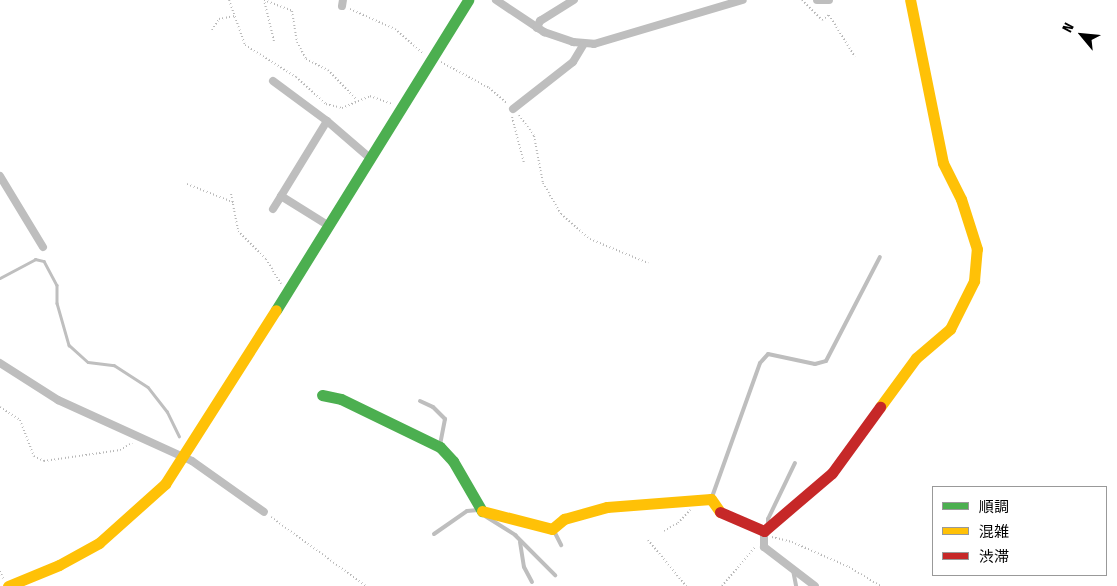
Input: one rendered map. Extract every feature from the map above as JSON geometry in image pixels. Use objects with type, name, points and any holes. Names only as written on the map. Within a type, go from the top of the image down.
[{"type":"street","points":[[8,586],[59,565],[107,538],[165,484],[286,295],[468,0]]},
{"type":"street","points":[[496,0],[537,28],[584,44],[594,44],[743,0]]},
{"type":"street","points":[[537,28],[540,21],[574,0]]},
{"type":"street","points":[[817,0],[829,0]]},
{"type":"street","points":[[814,586],[764,547],[766,530],[832,473],[916,358],[936,344],[950,329],[974,281],[976,248],[961,199],[943,163],[910,0]]},
{"type":"street","points":[[513,109],[573,62],[584,44]]},
{"type":"street","points":[[273,81],[327,121],[371,159]]},
{"type":"street","points":[[273,209],[327,121]]},
{"type":"street","points":[[0,176],[43,247]]},
{"type":"street","points":[[281,196],[329,226]]},
{"type":"street","points":[[0,363],[58,400],[183,457],[216,481],[251,500],[264,512]]},
{"type":"street","points":[[322,395],[341,399],[440,447],[453,461],[480,510],[552,529],[564,519],[607,507],[711,499],[720,512],[766,530]]},
{"type":"lane","points":[[711,499],[760,363],[768,354],[815,364],[826,361],[880,257]]},
{"type":"lane","points":[[420,400],[433,406],[445,419],[440,447]]},
{"type":"lane","points":[[766,530],[768,519],[795,463]]},
{"type":"lane","points":[[434,534],[467,511],[480,510],[520,542],[555,575]]},
{"type":"lane","points":[[552,529],[560,545]]},
{"type":"lane","points":[[520,542],[524,567],[532,582]]},
{"type":"lane","points":[[793,570],[796,586]]},
{"type":"path","points":[[229,0],[245,45],[296,77],[326,104],[342,108],[370,96],[402,107]]},
{"type":"path","points":[[274,41],[264,0],[292,11],[297,42],[306,59],[328,70],[357,100]]},
{"type":"path","points":[[802,0],[822,20],[829,15],[855,57]]},
{"type":"path","points":[[342,3],[395,29],[403,39],[431,58],[489,88],[513,109],[534,136],[543,184],[561,214],[590,239],[648,263]]},
{"type":"path","points":[[212,30],[219,19],[235,16]]},
{"type":"path","points":[[513,109],[524,163]]},
{"type":"path","points":[[187,184],[235,203]]},
{"type":"path","points":[[231,194],[235,203],[238,231],[266,259],[286,295]]},
{"type":"path","points":[[0,406],[20,420],[34,456],[44,462],[120,450],[139,436]]},
{"type":"path","points":[[664,531],[671,529],[685,517],[696,499]]},
{"type":"path","points":[[264,512],[366,586]]},
{"type":"path","points":[[722,586],[758,544],[766,530],[853,570],[881,586]]},
{"type":"path","points":[[648,540],[686,586]]},
{"type":"waterway","points":[[0,278],[35,259],[44,261],[57,285],[57,303],[69,345],[88,362],[114,365],[148,387],[167,411],[179,436]]},
{"type":"traffic: fast","points":[[276,310],[468,0]]},
{"type":"traffic: fast","points":[[322,395],[341,399],[440,447],[453,461],[482,511]]},
{"type":"traffic: slow","points":[[880,407],[916,358],[950,329],[974,281],[977,249],[961,199],[943,163],[910,0]]},
{"type":"traffic: slow","points":[[8,586],[59,565],[99,543],[165,484],[276,310]]},
{"type":"traffic: slow","points":[[482,511],[552,529],[564,519],[607,507],[711,499],[720,512]]},
{"type":"traffic: jam","points":[[720,512],[764,531],[832,473],[880,407]]}]
